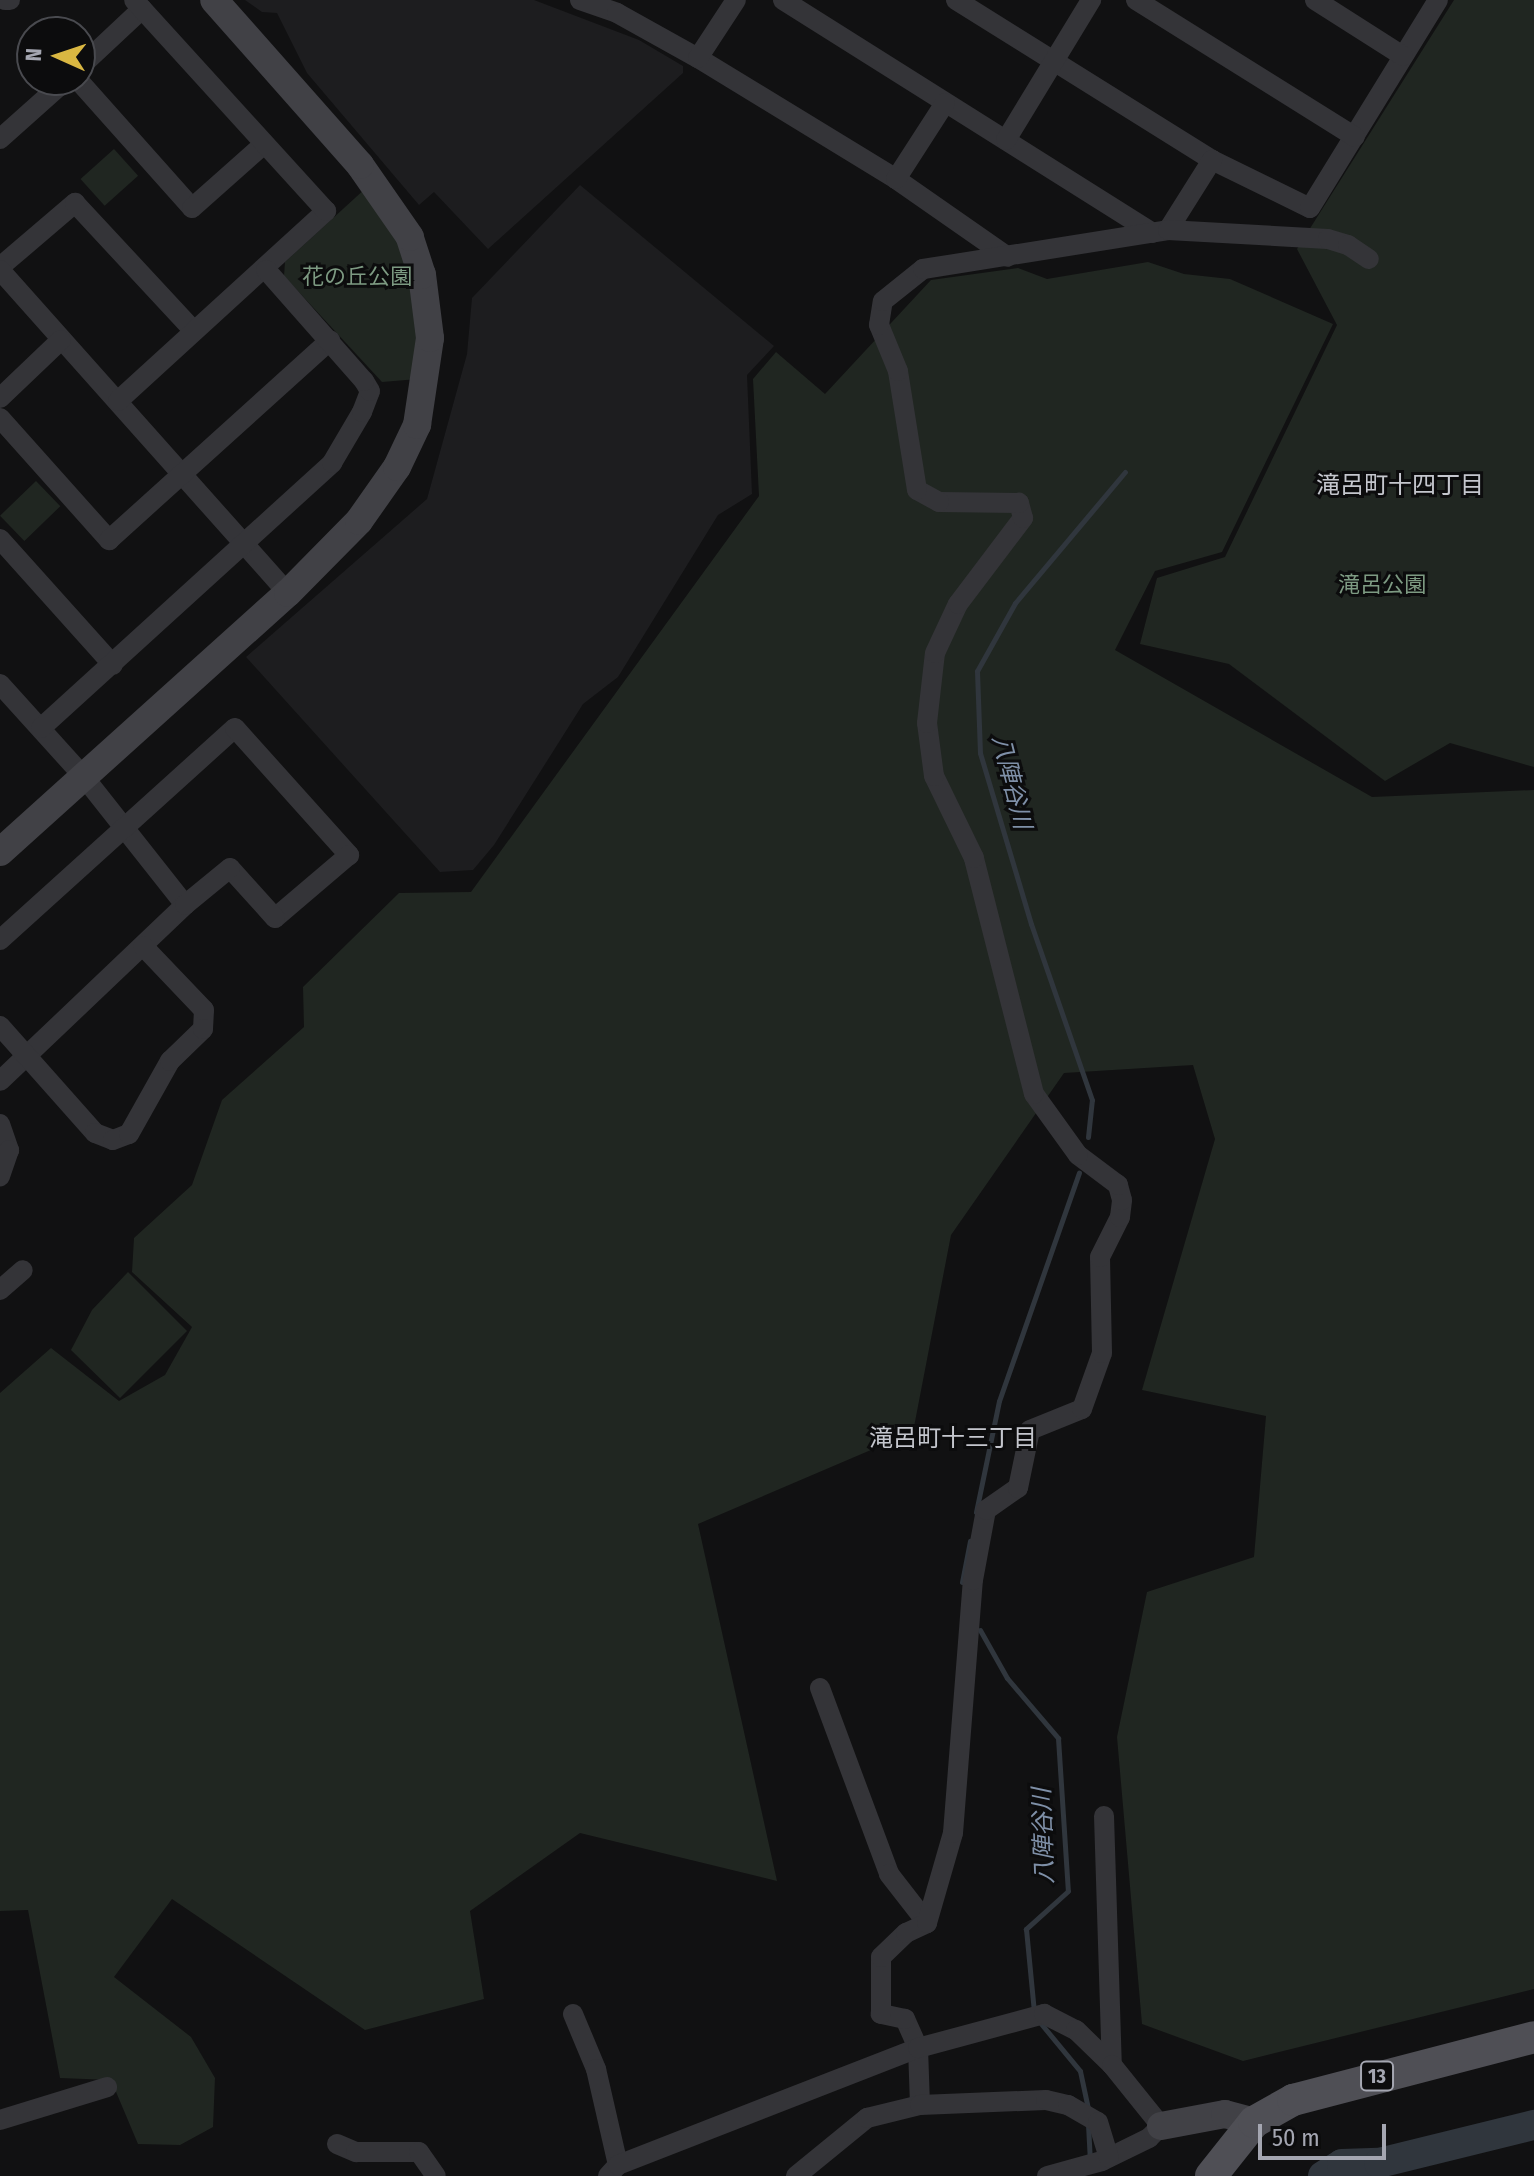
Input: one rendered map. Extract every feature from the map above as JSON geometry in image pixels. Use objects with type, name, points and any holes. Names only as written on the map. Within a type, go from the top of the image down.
[{"type":"main road","name":"13","points":[[1211,2176],[1246,2134],[1293,2100],[1534,2037]]},
{"type":"street","points":[[0,852],[288,593],[359,521],[397,467],[417,425],[427,374],[425,301],[410,237],[388,201],[214,0]]},
{"type":"street","points":[[580,0],[621,7],[698,58],[896,179],[1008,257]]},
{"type":"street","points":[[698,58],[736,0]]},
{"type":"street","points":[[783,0],[945,103],[1161,231]]},
{"type":"street","points":[[956,0],[1212,160],[1310,208],[1438,0]]},
{"type":"street","points":[[1006,140],[1091,0]]},
{"type":"street","points":[[1136,0],[1355,137]]},
{"type":"street","points":[[1315,0],[1403,56]]},
{"type":"street","points":[[96,50],[138,4],[326,211],[266,270],[118,401]]},
{"type":"street","points":[[3,130],[46,96]]},
{"type":"street","points":[[92,96],[192,208],[264,144]]},
{"type":"street","points":[[896,179],[945,103]]},
{"type":"street","points":[[1161,231],[1212,160]]},
{"type":"street","points":[[194,331],[75,203],[0,269],[288,593]]},
{"type":"street","points":[[920,2105],[918,2048],[905,2019],[881,2014],[881,1957],[906,1933],[927,1923],[953,1833],[973,1580],[986,1510],[1018,1488],[1030,1430],[1082,1409],[1102,1353],[1100,1257],[1120,1217],[1122,1200],[1118,1185],[1078,1155],[1034,1094],[974,858],[934,776],[927,723],[935,653],[958,604],[1023,518],[1019,503],[939,502],[917,490],[898,371],[879,325],[883,301],[923,269],[1161,231],[1328,239],[1369,259]]},
{"type":"street","points":[[41,728],[332,463],[362,412],[370,391],[330,340],[266,270]]},
{"type":"street","points":[[0,398],[61,340]]},
{"type":"street","points":[[0,418],[109,540],[330,340]]},
{"type":"street","points":[[0,539],[113,665]]},
{"type":"street","points":[[0,684],[84,777],[121,830],[185,905]]},
{"type":"street","points":[[0,940],[235,728],[349,855],[275,918],[230,868],[185,905],[0,1081]]},
{"type":"street","points":[[0,1026],[95,1133],[113,1140],[129,1134],[142,1103],[170,1061],[203,1029],[204,1010],[143,946]]},
{"type":"street","points":[[0,1124],[9,1150],[0,1176]]},
{"type":"street","points":[[0,1290],[23,1270]]},
{"type":"street","points":[[820,1688],[889,1874],[927,1923]]},
{"type":"street","points":[[1104,1816],[1112,2065]]},
{"type":"street","points":[[573,2014],[596,2069],[613,2170],[918,2048],[1044,2014],[1076,2030],[1112,2065],[1161,2126]]},
{"type":"street","points":[[0,2120],[107,2087]]},
{"type":"street","points":[[796,2176],[867,2118],[920,2105],[1046,2100],[1098,2122],[1098,2161]]},
{"type":"street","points":[[1047,2176],[1098,2161],[1149,2138],[1161,2126],[1225,2114],[1246,2134]]},
{"type":"street","points":[[337,2144],[356,2152],[419,2152],[436,2176]]},
{"type":"shaded area","points":[[245,0],[534,0],[639,40],[683,66],[683,73],[488,249],[434,192],[419,205],[307,73],[277,13],[262,12]]},
{"type":"shaded area","points":[[580,185],[774,346],[747,375],[752,494],[718,515],[618,677],[583,704],[494,845],[473,870],[440,872],[246,657],[427,499],[467,354],[472,298]]},
{"type":"green space","name":"滝呂公園","points":[[1454,0],[1534,0],[1534,767],[1450,743],[1385,781],[1229,664],[1140,644],[1157,578],[1225,557],[1337,325],[1297,249]]},
{"type":"green space","points":[[114,149],[138,176],[105,206],[81,179]]},
{"type":"green space","name":"花の丘公園","points":[[367,187],[388,215],[417,300],[418,379],[382,382],[284,276],[285,262]]},
{"type":"green space","points":[[1148,262],[1184,274],[1230,279],[1333,324],[1222,552],[1155,571],[1115,650],[1372,797],[1534,790],[1534,1989],[1243,2061],[1142,2024],[1117,1737],[1147,1592],[1254,1557],[1266,1416],[1142,1390],[1215,1139],[1193,1065],[1064,1073],[951,1235],[913,1432],[698,1524],[777,1881],[580,1833],[470,1911],[484,1999],[365,2030],[172,1899],[114,1977],[191,2037],[215,2078],[213,2127],[180,2145],[138,2144],[111,2080],[60,2078],[28,1910],[0,1911],[0,1393],[51,1348],[119,1401],[165,1375],[192,1327],[132,1272],[134,1238],[192,1185],[222,1100],[304,1027],[303,987],[399,893],[471,892],[759,496],[753,379],[776,352],[825,394],[931,280],[1018,268],[1047,279]]},
{"type":"green space","points":[[36,481],[60,506],[24,541],[0,516]]},
{"type":"green space","points":[[128,1272],[187,1331],[120,1398],[71,1350],[92,1310]]},
{"type":"waterway","name":"八陣谷川","points":[[1088,1137],[1092,1100],[1031,924],[980,753],[977,671],[1015,603],[1125,472]]},
{"type":"waterway","name":"八陣谷川","points":[[976,1512],[999,1401],[1079,1173]]},
{"type":"waterway","name":"八陣谷川","points":[[962,1582],[970,1541]]},
{"type":"waterway","name":"八陣谷川","points":[[980,1630],[1007,1678],[1058,1738],[1068,1891],[1026,1929],[1034,2012]]},
{"type":"waterway","name":"八陣谷川","points":[[1038,2020],[1080,2071],[1088,2110]]},
{"type":"waterway","name":"八陣谷川","points":[[1088,2124],[1090,2158]]},
{"type":"waterway","points":[[1323,2176],[1342,2164],[1379,2163],[1534,2125]]},
{"type":"district","name":"滝呂町十四丁目","points":[[1400,486]]},
{"type":"district","name":"滝呂町十三丁目","points":[[953,1439]]}]
